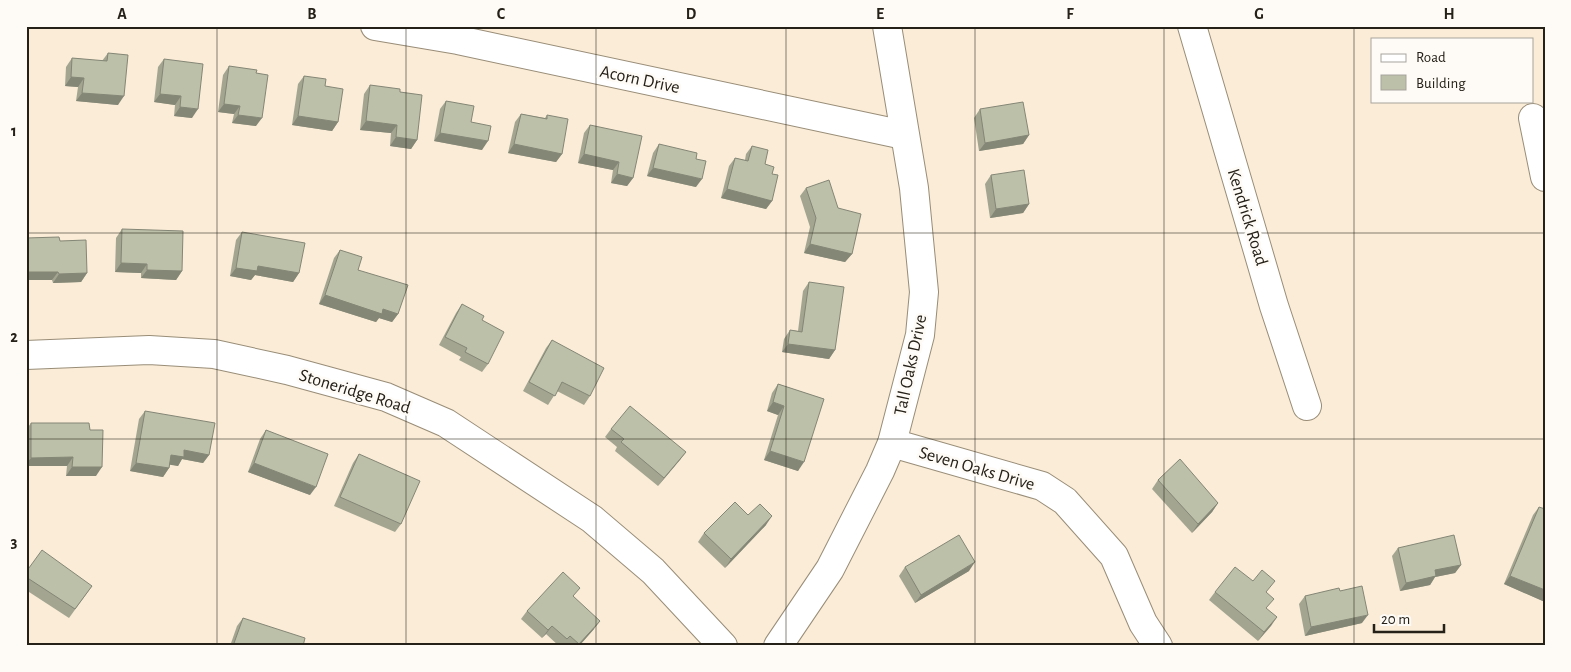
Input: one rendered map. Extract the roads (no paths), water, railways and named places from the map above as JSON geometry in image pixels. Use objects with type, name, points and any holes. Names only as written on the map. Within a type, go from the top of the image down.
[{"type":"street","name":"Acorn Drive","points":[[375,26],[460,33],[904,135]]},
{"type":"street","name":"Tall Oaks Drive","points":[[778,646],[830,568],[892,443],[920,335],[924,292],[914,188],[888,26]]},
{"type":"street","name":"Kendrick Road","points":[[1192,26],[1274,306],[1307,406]]},
{"type":"street","points":[[1533,118],[1545,177]]},
{"type":"street","name":"Stoneridge Road","points":[[26,355],[149,350],[214,354],[286,370],[386,397],[446,423],[592,519],[653,571],[723,646]]},
{"type":"street","name":"Seven Oaks Drive","points":[[892,443],[1042,486],[1065,501],[1114,556],[1143,623],[1158,646]]}]
